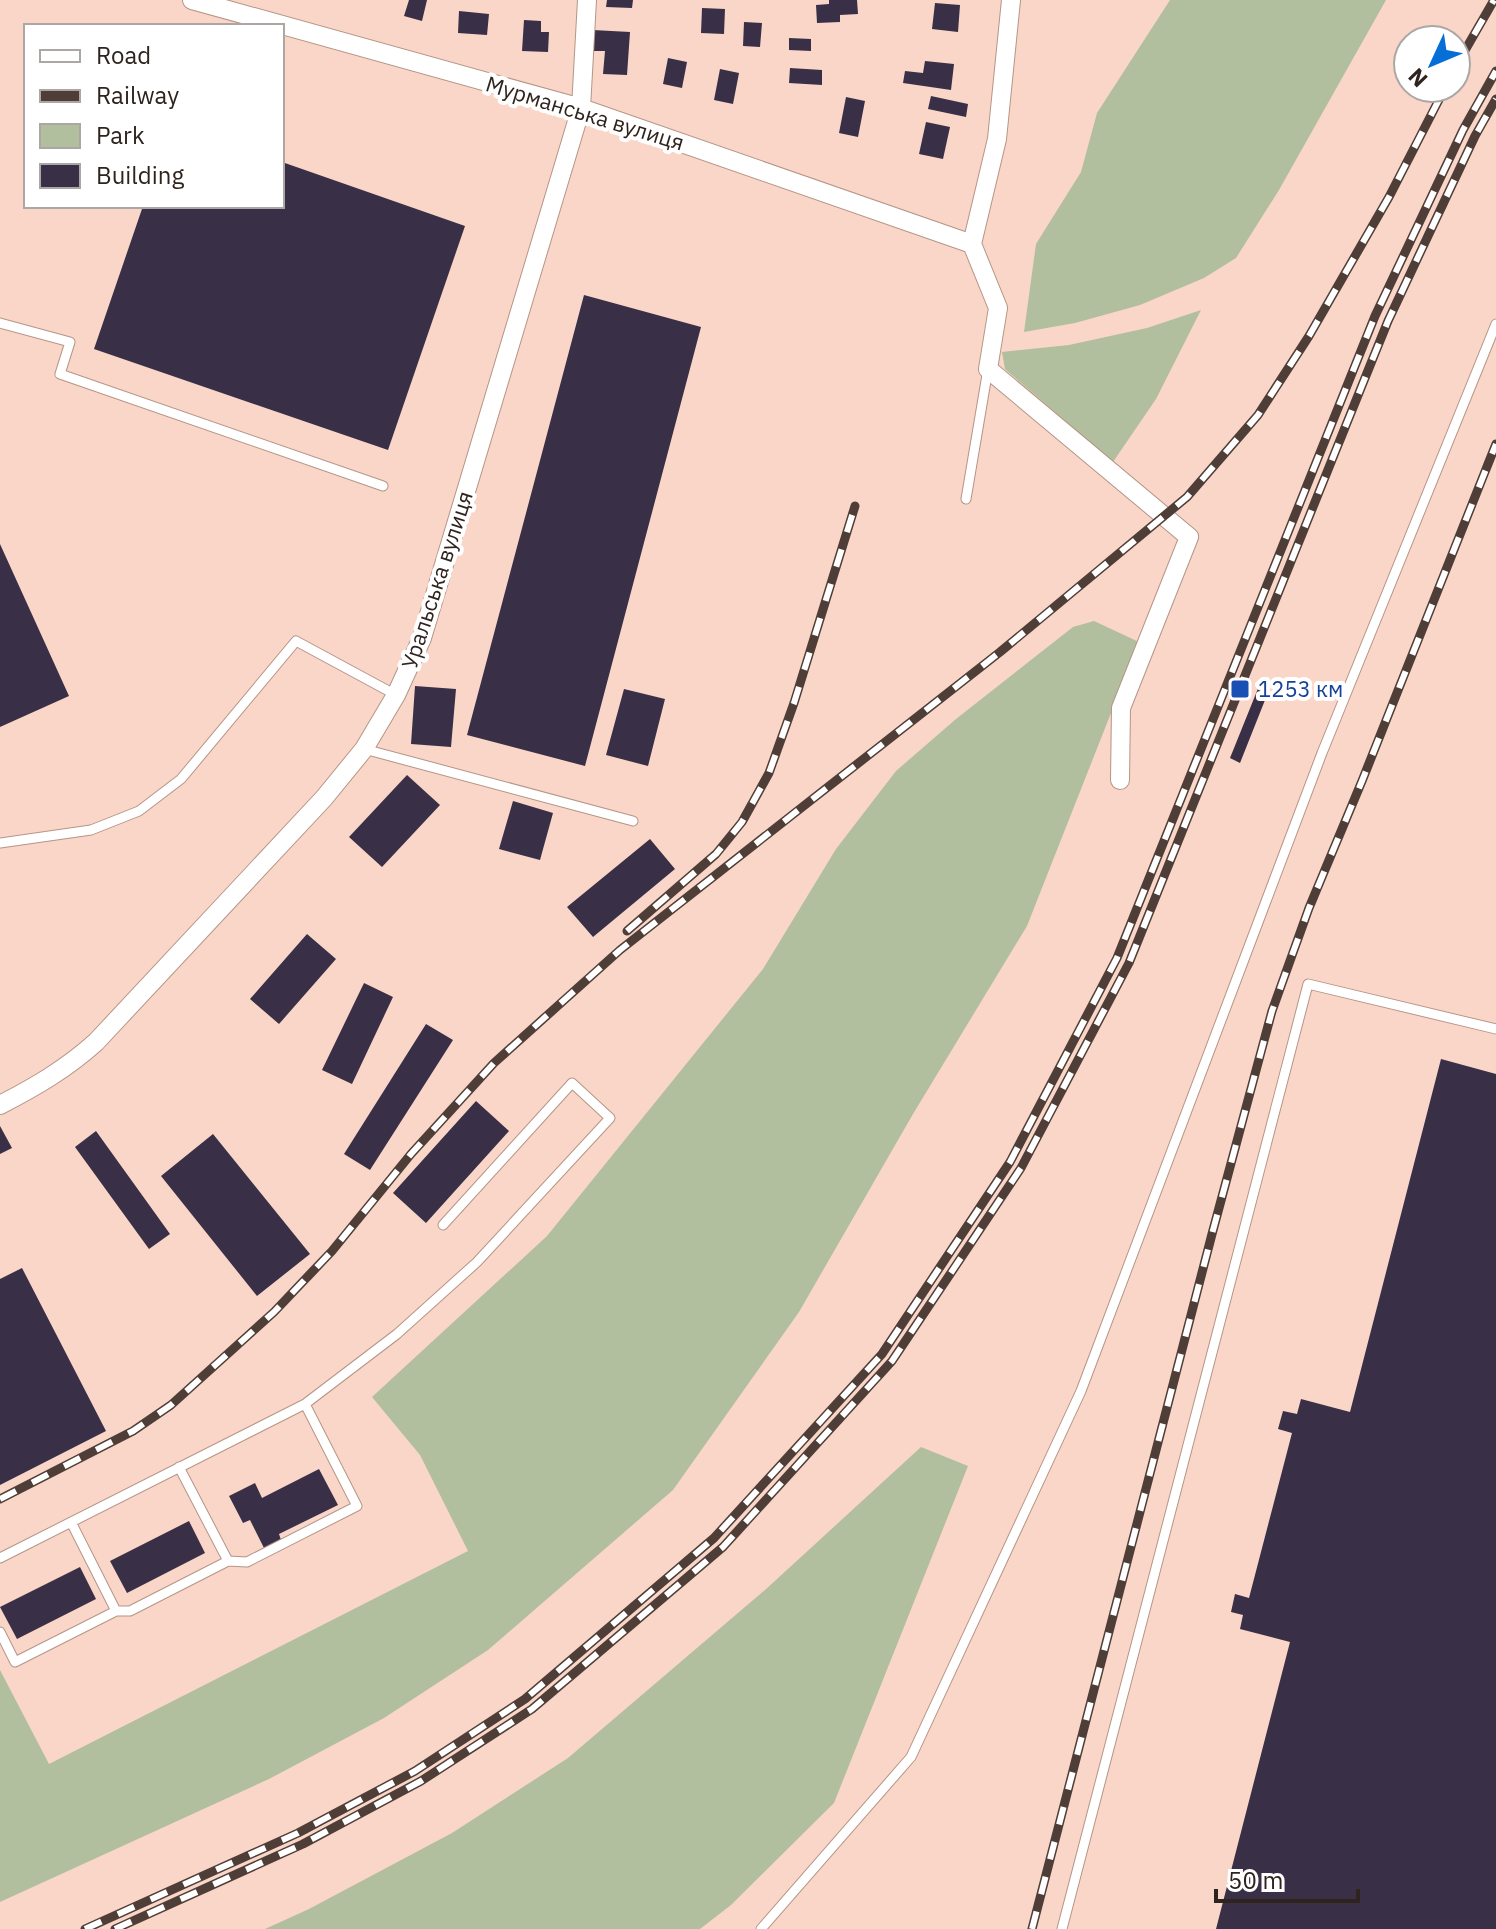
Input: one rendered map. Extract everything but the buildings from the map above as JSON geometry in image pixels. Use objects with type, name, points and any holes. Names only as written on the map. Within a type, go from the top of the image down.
[{"type":"street","name":"Мурманська вулиця","points":[[192,0],[278,24]]},
{"type":"street","name":"Уральська вулиця","points":[[0,1105],[43,1083],[96,1042],[324,798],[364,749],[396,695],[422,638],[581,108],[587,0]]},
{"type":"street","points":[[1011,0],[997,139],[972,244],[998,308],[988,369],[1189,537],[1121,708],[1120,780]]},
{"type":"street","name":"Мурманська вулиця","points":[[284,26],[581,108],[972,244]]},
{"type":"lane","points":[[0,323],[70,342],[60,374],[383,486]]},
{"type":"lane","points":[[761,1929],[911,1757],[1081,1391],[1322,753],[1496,324]]},
{"type":"lane","points":[[966,499],[988,369]]},
{"type":"lane","points":[[0,843],[91,830],[139,811],[181,779],[296,641],[396,695]]},
{"type":"lane","points":[[364,749],[633,821]]},
{"type":"lane","points":[[1062,1929],[1308,984],[1496,1029]]},
{"type":"lane","points":[[0,1558],[305,1404],[397,1334],[477,1262],[610,1118],[572,1083],[443,1225]]},
{"type":"lane","points":[[0,1632],[15,1662],[116,1611],[130,1611],[228,1561],[247,1562],[357,1506],[305,1404]]},
{"type":"lane","points":[[179,1467],[228,1561]]},
{"type":"lane","points":[[71,1522],[116,1611]]},
{"type":"green space","points":[[1170,0],[1386,0],[1279,190],[1236,258],[1204,278],[1140,305],[1075,323],[1024,332],[1036,244],[1081,172],[1097,113]]},
{"type":"green space","points":[[1201,310],[1156,399],[1113,462],[1005,369],[1002,352],[1069,345],[1147,328]]},
{"type":"green space","points":[[1094,621],[1139,642],[1027,926],[913,1114],[799,1312],[673,1490],[488,1650],[384,1718],[269,1779],[0,1902],[0,1670],[49,1764],[468,1551],[420,1455],[372,1397],[547,1236],[763,969],[836,849],[896,771],[956,719],[1073,627]]},
{"type":"green space","points":[[921,1447],[968,1466],[834,1803],[731,1905],[700,1929],[265,1929],[452,1833],[568,1758],[765,1590]]},
{"type":"railway","points":[[1472,38],[1494,0]]},
{"type":"railway","points":[[85,1929],[298,1833],[415,1771],[525,1699],[714,1538],[882,1354],[1010,1162],[1117,958],[1375,316],[1463,130],[1496,71]]},
{"type":"railway","points":[[115,1929],[303,1844],[421,1781],[532,1709],[723,1547],[892,1361],[1021,1168],[1129,963],[1388,321],[1475,136],[1496,99]]},
{"type":"railway","points":[[0,1499],[133,1431],[171,1405],[274,1312],[332,1251],[411,1154],[494,1063],[620,950],[1000,652],[1187,497],[1258,415],[1309,336],[1389,197],[1437,104]]},
{"type":"railway","points":[[1032,1929],[1272,1011],[1309,908],[1496,444]]},
{"type":"railway","points":[[627,931],[716,854],[742,822],[769,773],[855,506]]},
{"type":"place","name":"1253 км","points":[[1240,689]]}]
